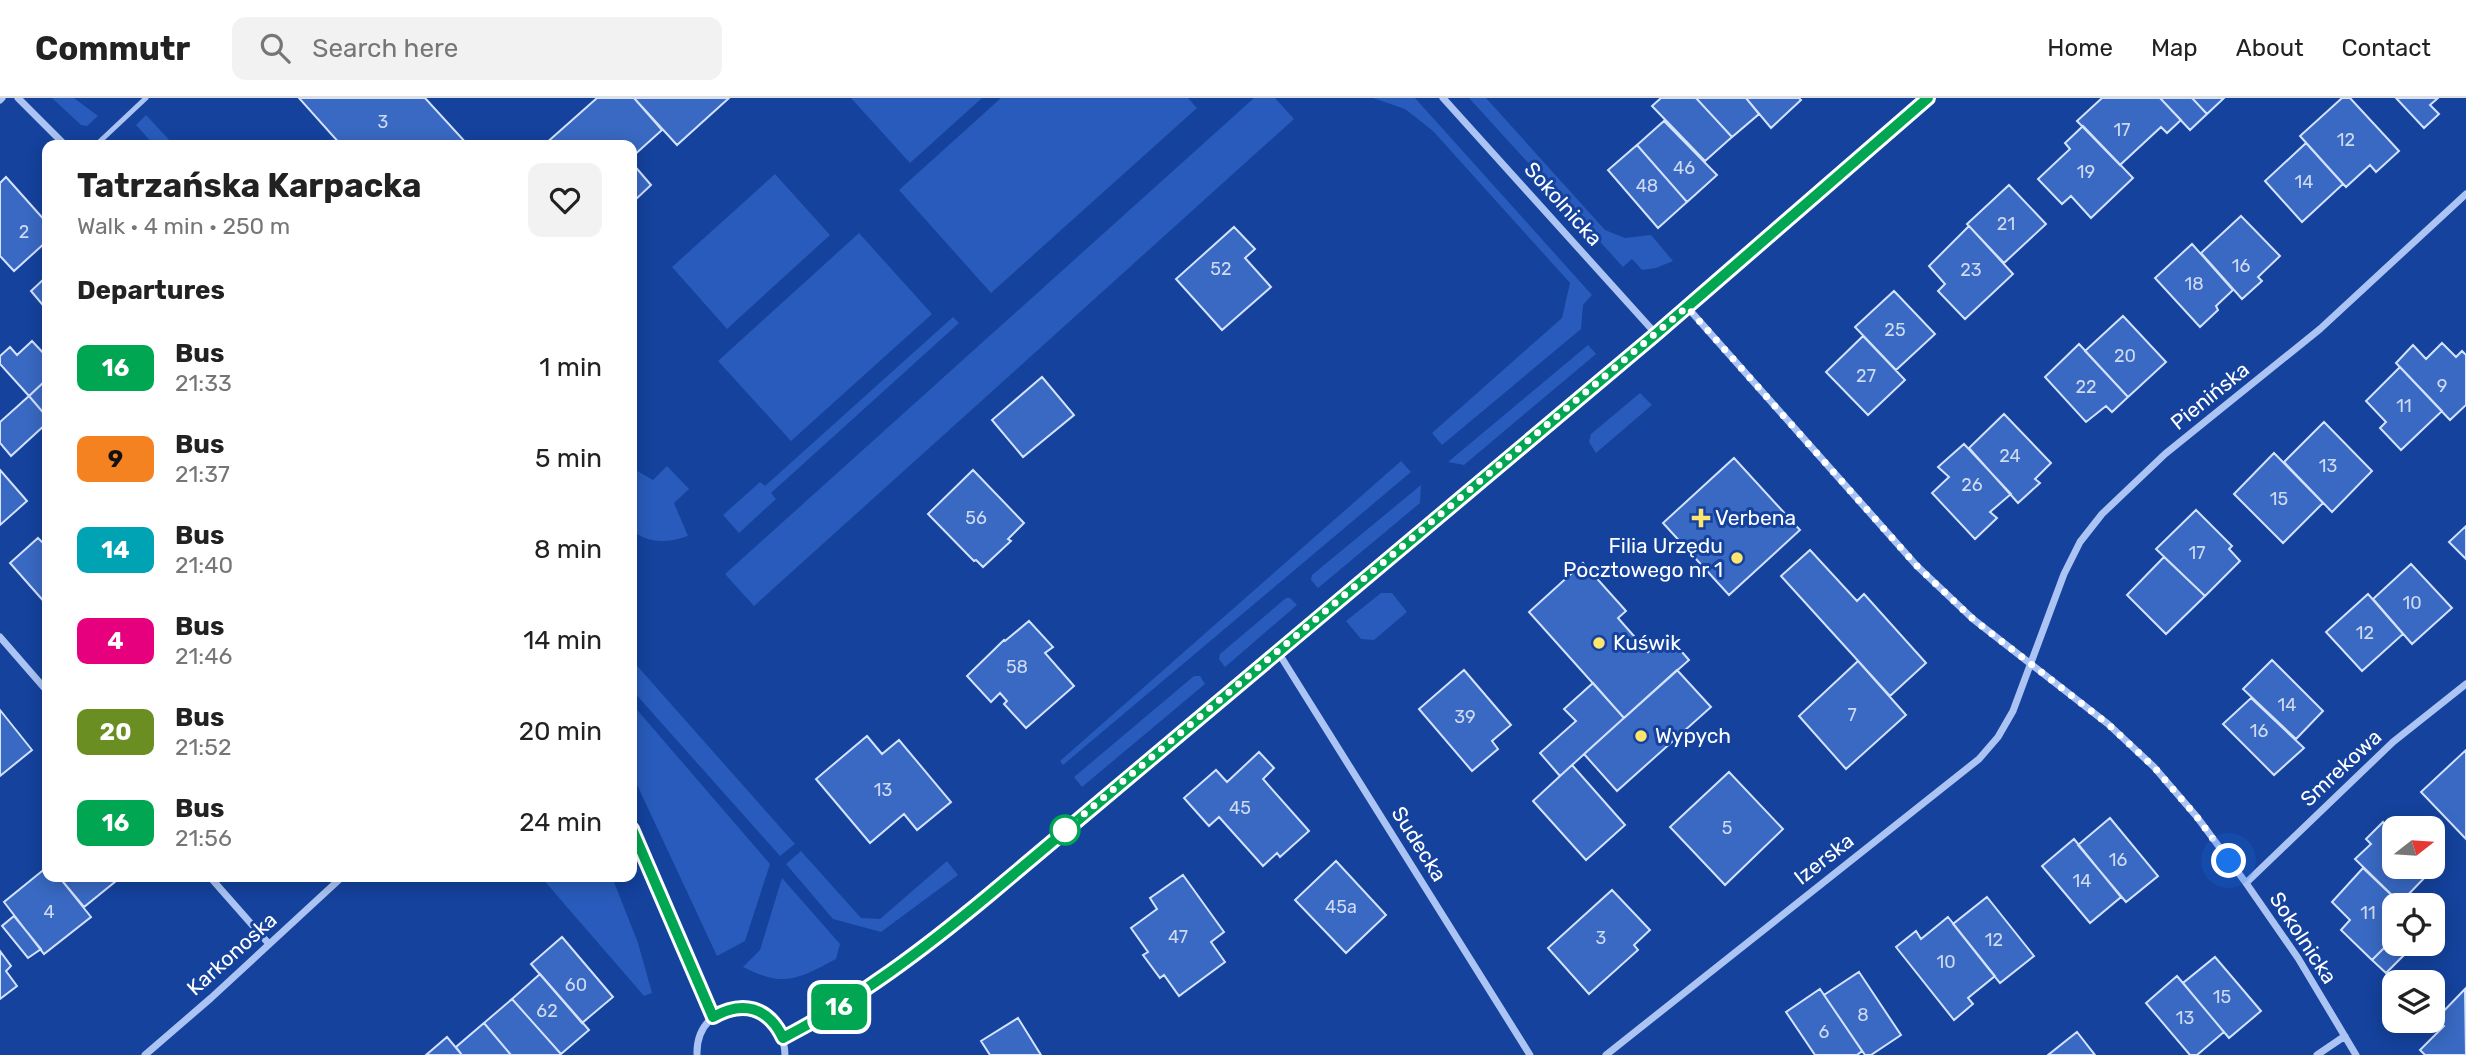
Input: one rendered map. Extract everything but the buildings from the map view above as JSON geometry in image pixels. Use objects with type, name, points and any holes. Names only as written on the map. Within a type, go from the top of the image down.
[{"type":"street","points":[[18,98],[60,140]]},
{"type":"street","name":"Sokolnicka","points":[[1443,98],[1656,334]]},
{"type":"street","points":[[783,1038],[854,998],[935,939],[1656,334],[1928,98]]},
{"type":"street","name":"Pienińska","points":[[2031,665],[2064,574],[2080,541],[2102,514],[2165,454],[2320,329],[2466,194]]},
{"type":"street","name":"Sokolnicka","points":[[1687,307],[1917,566],[1973,619],[2108,724],[2154,767],[2197,817],[2246,883],[2298,958],[2356,1055]]},
{"type":"street","points":[[0,637],[42,685]]},
{"type":"street","name":"Sudecka","points":[[1278,652],[1530,1055]]},
{"type":"street","name":"Izerska","points":[[1606,1055],[1979,759],[1998,737],[2008,720],[2031,665]]},
{"type":"street","name":"Smrekowa","points":[[2246,883],[2393,742],[2466,684]]},
{"type":"street","points":[[637,841],[713,1017]]},
{"type":"street","points":[[214,882],[269,944]]},
{"type":"street","name":"Karkonoska","points":[[145,1055],[337,882]]},
{"type":"street","points":[[696,1055],[704,1026],[726,1010],[740,1007],[754,1009],[777,1026],[783,1038],[785,1055]]},
{"type":"street","points":[[2317,1055],[2346,1036]]},
{"type":"lane","points":[[101,140],[146,98]]},
{"type":"shaded area","points":[[52,98],[74,98],[98,116],[87,126],[81,125]]},
{"type":"shaded area","points":[[851,98],[982,98],[910,163]]},
{"type":"shaded area","points":[[1001,98],[1188,98],[1197,108],[991,293],[899,190]]},
{"type":"shaded area","points":[[1254,98],[1275,98],[1294,119],[754,606],[725,574]]},
{"type":"shaded area","points":[[1373,98],[1415,98],[1592,295],[1583,305],[1581,329],[1442,445],[1432,433],[1562,318],[1570,283],[1433,131],[1405,109]]},
{"type":"shaded area","points":[[1469,98],[1486,98],[1605,230],[1625,238],[1651,235],[1673,261],[1642,270],[1632,259],[1623,267]]},
{"type":"shaded area","points":[[146,115],[169,140],[150,140],[136,125]]},
{"type":"shaded area","points":[[775,174],[830,235],[727,329],[672,267]]},
{"type":"shaded area","points":[[859,233],[932,314],[791,441],[718,361]]},
{"type":"shaded area","points":[[953,317],[959,323],[771,493],[776,499],[739,533],[723,515],[760,482],[765,486]]},
{"type":"shaded area","points":[[1588,345],[1596,354],[1464,465],[1448,462]]},
{"type":"shaded area","points":[[1640,393],[1652,405],[1596,453],[1589,442],[1591,434]]},
{"type":"shaded area","points":[[1401,461],[1411,472],[1063,765],[1060,761]]},
{"type":"shaded area","points":[[667,466],[689,489],[674,503],[688,536],[666,541],[651,540],[637,534],[637,471],[653,480]]},
{"type":"shaded area","points":[[1421,485],[1420,503],[1318,588],[1311,580],[1312,575]]},
{"type":"shaded area","points":[[1381,593],[1392,593],[1407,612],[1374,640],[1361,639],[1346,621]]},
{"type":"shaded area","points":[[1286,598],[1290,598],[1297,605],[1225,667],[1219,659],[1220,654]]},
{"type":"shaded area","points":[[637,666],[795,844],[780,856],[637,696]]},
{"type":"shaded area","points":[[1194,676],[1200,676],[1205,684],[1082,787],[1074,777]]},
{"type":"shaded area","points":[[637,710],[770,864],[745,941],[717,956],[637,785]]},
{"type":"shaded area","points":[[801,851],[861,918],[880,919],[947,861],[958,875],[881,932],[833,919],[786,864]]},
{"type":"shaded area","points":[[782,878],[840,944],[836,959],[801,976],[781,979],[757,974],[743,967],[760,950]]},
{"type":"shaded area","points":[[545,882],[614,882],[638,943],[652,993],[644,996]]},
{"type":"bus line","name":"16","points":[[637,840],[713,1017],[740,1007],[754,1009],[777,1026],[783,1038],[813,1023],[892,972],[989,895],[1656,334],[1928,98]]},
{"type":"place","name":"Verbena","points":[[1701,518]]},
{"type":"place","name":"Filia Urzędu Pocztowego nr 1","points":[[1737,558]]},
{"type":"place","name":"Kuświk","points":[[1599,643]]},
{"type":"place","name":"Wypych","points":[[1641,736]]},
{"type":"route","points":[[1065,830],[1687,307],[1917,566],[1973,619],[2108,724],[2154,767],[2197,817],[2229,861]]}]
